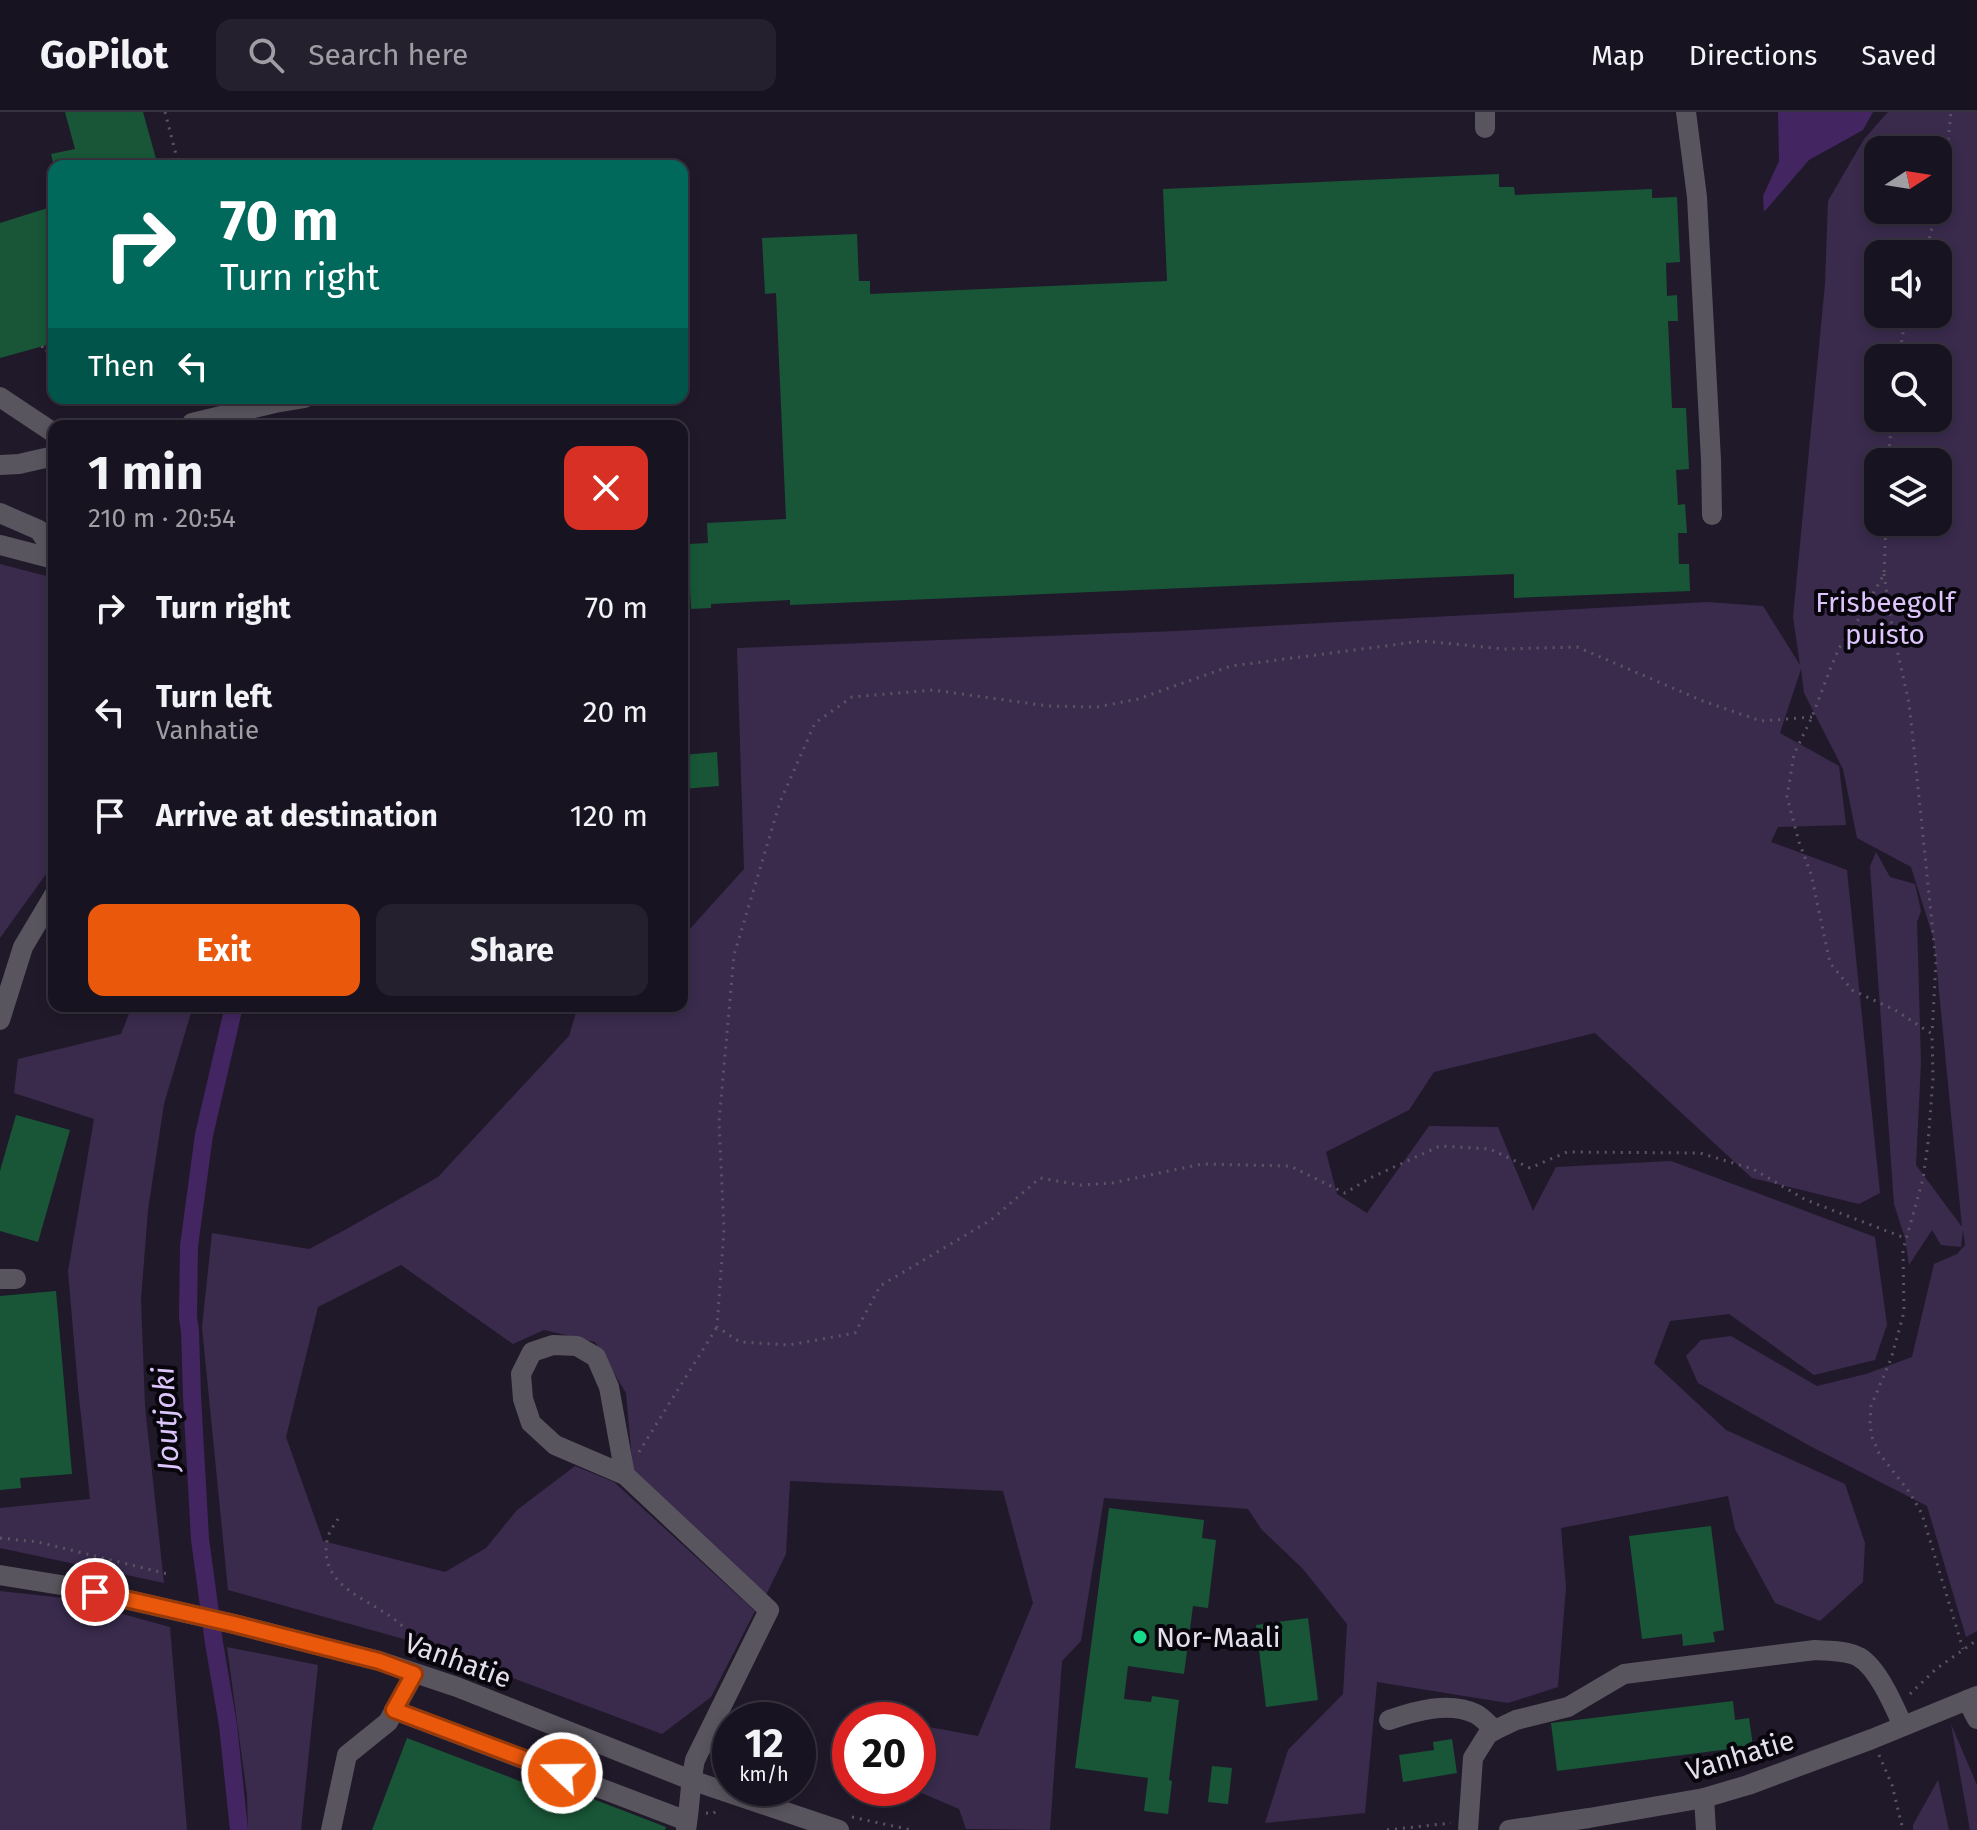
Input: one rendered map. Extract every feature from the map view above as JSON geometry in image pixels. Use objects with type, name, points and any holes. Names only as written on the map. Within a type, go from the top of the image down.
[{"type":"street","points":[[1686,112],[1697,197],[1712,515]]},
{"type":"street","points":[[0,397],[48,429]]},
{"type":"street","points":[[200,420],[241,404]]},
{"type":"street","points":[[0,465],[48,457]]},
{"type":"street","points":[[0,513],[39,530],[48,543]]},
{"type":"street","points":[[0,545],[48,557]]},
{"type":"street","points":[[0,1020],[23,947],[48,905]]},
{"type":"street","points":[[394,1710],[686,1825],[695,1760],[769,1610],[625,1475],[555,1445],[531,1423],[523,1399],[521,1374],[532,1352],[553,1345],[577,1346],[596,1357],[609,1387],[625,1475]]},
{"type":"street","name":"Vanhatie","points":[[0,1575],[67,1586],[379,1661],[457,1687],[691,1780],[839,1830]]},
{"type":"street","points":[[1468,1830],[1473,1758],[1488,1734],[1516,1720],[1568,1707],[1624,1674],[1815,1650],[1840,1652],[1859,1657],[1874,1671],[1899,1717]]},
{"type":"street","points":[[331,1830],[347,1755],[388,1722],[414,1674]]},
{"type":"street","name":"Vanhatie","points":[[1509,1830],[1590,1824],[1704,1798],[1872,1739],[1899,1717],[1974,1705]]},
{"type":"street","points":[[1389,1720],[1413,1712],[1451,1708],[1477,1714],[1495,1730]]},
{"type":"street","points":[[1704,1798],[1706,1830]]},
{"type":"path","points":[[165,112],[177,160]]},
{"type":"path","points":[[1949,136],[1951,112]]},
{"type":"path","points":[[42,346],[44,352],[48,351]]},
{"type":"path","points":[[1885,536],[1884,574],[1909,703],[1936,962],[1928,1143],[1923,1179],[1903,1250],[1904,1312],[1891,1359],[1871,1406],[1872,1437],[1879,1453],[1922,1514],[1963,1649]]},
{"type":"path","points":[[1884,574],[1839,648],[1794,754],[1787,797],[1811,874],[1830,963],[1852,990],[1895,1010],[1932,1034]]},
{"type":"path","points":[[625,1475],[717,1327],[724,1230],[719,1122],[734,955],[780,802],[815,723],[852,697],[933,690],[1048,706],[1097,707],[1138,699],[1231,666],[1423,641],[1504,649],[1577,647],[1703,701],[1761,721],[1812,717]]},
{"type":"path","points":[[717,1327],[740,1342],[789,1345],[855,1333],[880,1286],[991,1220],[1040,1178],[1080,1185],[1112,1183],[1202,1164],[1290,1166],[1345,1193],[1440,1146],[1490,1149],[1530,1168],[1567,1152],[1700,1153],[1753,1169],[1806,1200],[1905,1238]]},
{"type":"path","points":[[338,1519],[327,1538],[329,1568],[348,1590],[401,1624],[409,1633],[417,1649],[414,1674]]},
{"type":"path","points":[[0,1538],[38,1542],[168,1574]]},
{"type":"path","points":[[1899,1717],[1936,1669],[1977,1640]]},
{"type":"path","points":[[1872,1739],[1892,1785],[1903,1830]]},
{"type":"green space","name":"Frisbeegolf puisto","points":[[1888,112],[1977,112],[1977,1631],[1966,1637],[1927,1506],[1810,1446],[1698,1383],[1686,1356],[1701,1340],[1731,1336],[1817,1386],[1866,1374],[1912,1357],[1934,1264],[1957,1254],[1965,1245],[1963,1230],[1961,1247],[1941,1245],[1932,1230],[1909,1265],[1905,1238],[1894,1204],[1870,866],[1876,852],[1890,877],[1915,884],[1921,911],[1917,922],[1921,1062],[1916,1165],[1962,1227],[1934,940],[1911,867],[1857,838],[1843,769],[1804,693],[1801,669],[1780,733],[1839,766],[1846,825],[1778,827],[1771,842],[1847,870],[1880,1193],[1859,1204],[1752,1178],[1595,1033],[1434,1072],[1409,1110],[1326,1152],[1337,1194],[1367,1213],[1429,1126],[1498,1127],[1533,1211],[1556,1167],[1671,1161],[1875,1237],[1887,1325],[1875,1360],[1814,1375],[1729,1314],[1670,1321],[1654,1363],[1726,1430],[1845,1484],[1865,1543],[1863,1582],[1820,1621],[1775,1603],[1735,1529],[1728,1496],[1561,1528],[1566,1587],[1558,1687],[1508,1703],[1377,1682],[1365,1813],[1265,1823],[1288,1750],[1343,1694],[1347,1624],[1303,1569],[1262,1530],[1248,1509],[1104,1498],[1081,1641],[1062,1661],[1050,1830],[966,1829],[959,1809],[936,1799],[936,1728],[978,1736],[1033,1603],[1003,1491],[790,1481],[786,1554],[766,1595],[633,1472],[626,1393],[595,1342],[544,1330],[513,1344],[401,1265],[318,1307],[286,1437],[323,1541],[445,1572],[486,1548],[517,1510],[575,1466],[614,1482],[755,1611],[711,1697],[662,1734],[425,1645],[228,1590],[202,1327],[212,1233],[309,1249],[438,1177],[569,1036],[576,1012],[688,1012],[688,931],[744,869],[737,648],[1176,631],[1707,602],[1763,606],[1800,665],[1793,617],[1825,284],[1828,201],[1864,139],[1864,224],[1952,224],[1952,136],[1867,136]]},
{"type":"green space","points":[[0,564],[48,576],[48,871],[0,938]]},
{"type":"green space","points":[[130,1012],[191,1012],[164,1104],[148,1210],[141,1299],[145,1406],[164,1583],[0,1548],[0,1508],[90,1499],[68,1271],[94,1119],[14,1093],[18,1059],[121,1034]]},
{"type":"green space","points":[[0,1591],[64,1598],[170,1627],[187,1830],[0,1830]]},
{"type":"green space","points":[[227,1647],[318,1665],[301,1830],[248,1830],[247,1795]]},
{"type":"green space","points":[[1951,1724],[1977,1785],[1977,1830],[1970,1830]]},
{"type":"green space","points":[[1938,1780],[1949,1830],[1913,1830],[1913,1825]]},
{"type":"shaded area","points":[[1778,112],[1873,112],[1863,130],[1809,160],[1764,212],[1763,196],[1779,161]]},
{"type":"building","points":[[65,112],[143,112],[156,160],[52,160],[51,154],[75,149]]},
{"type":"building","points":[[1499,174],[1499,187],[1514,187],[1515,195],[1652,189],[1652,198],[1677,197],[1680,262],[1666,263],[1667,296],[1677,295],[1678,321],[1668,321],[1672,408],[1686,408],[1689,469],[1676,470],[1678,505],[1685,504],[1687,533],[1678,533],[1679,564],[1689,564],[1690,591],[1514,598],[1514,574],[790,605],[790,600],[711,604],[711,608],[691,609],[688,544],[708,543],[707,523],[786,519],[776,293],[765,294],[762,238],[857,234],[859,281],[870,281],[870,294],[1167,281],[1163,189]]},
{"type":"building","points":[[48,208],[48,345],[0,358],[0,223]]},
{"type":"building","points":[[717,752],[719,786],[688,789],[688,754]]},
{"type":"building","points":[[16,1115],[70,1130],[38,1242],[0,1231],[0,1171]]},
{"type":"building","points":[[56,1291],[72,1474],[20,1478],[21,1488],[0,1490],[0,1296]]},
{"type":"building","name":"Nor-Maali","points":[[1109,1508],[1204,1520],[1202,1538],[1216,1540],[1208,1608],[1193,1606],[1184,1674],[1128,1666],[1124,1699],[1151,1702],[1152,1696],[1179,1700],[1168,1814],[1144,1811],[1148,1778],[1075,1768]]},
{"type":"building","points":[[1711,1526],[1724,1630],[1713,1632],[1715,1642],[1683,1646],[1682,1634],[1642,1639],[1629,1536]]},
{"type":"building","points":[[1308,1618],[1318,1700],[1266,1707],[1256,1625]]},
{"type":"building","points":[[1733,1701],[1735,1720],[1749,1718],[1753,1746],[1557,1771],[1551,1723]]},
{"type":"building","points":[[407,1738],[551,1793],[554,1784],[666,1827],[665,1830],[372,1830]]},
{"type":"building","points":[[1452,1739],[1457,1773],[1403,1782],[1399,1755],[1434,1750],[1433,1742]]},
{"type":"building","points":[[1212,1766],[1232,1768],[1228,1804],[1208,1802]]},
{"type":"waterway","name":"Joutjoki","points":[[233,1012],[204,1135],[189,1246],[188,1317],[200,1539],[228,1725],[239,1830]]},
{"type":"place","name":"Nor-Maali","points":[[1140,1637]]},
{"type":"route","points":[[95,1592],[379,1661],[414,1674],[394,1710],[562,1773]]}]
